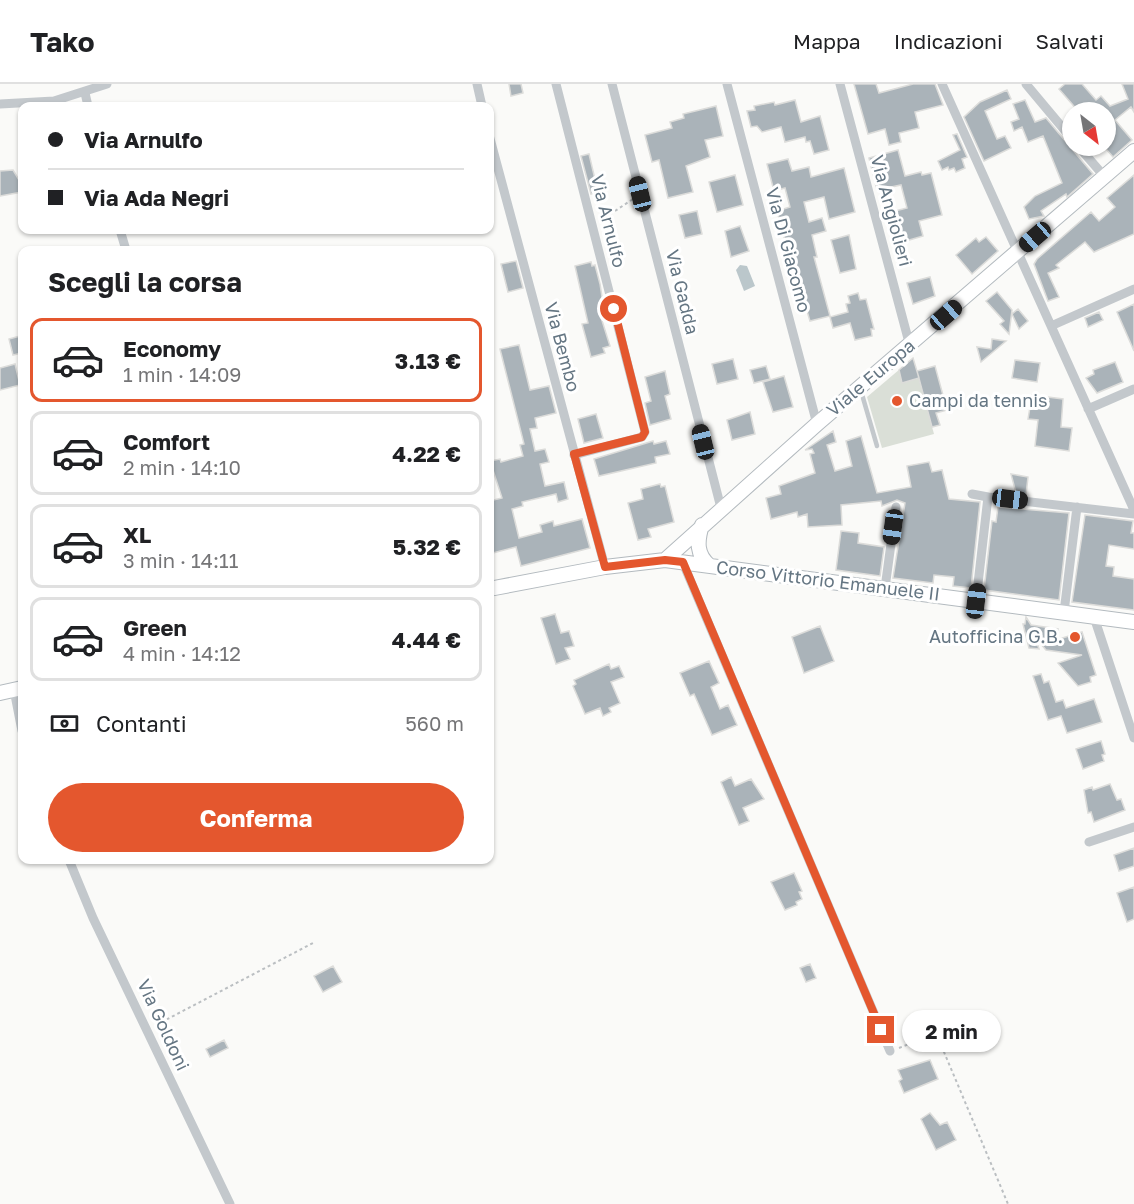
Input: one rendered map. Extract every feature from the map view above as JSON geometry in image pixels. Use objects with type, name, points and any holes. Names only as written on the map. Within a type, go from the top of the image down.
[{"type":"street","points":[[27,102],[54,100],[85,93],[107,84]]},
{"type":"street","points":[[477,84],[481,102]]},
{"type":"street","name":"Via Arnulfo","points":[[555,84],[645,432],[642,437],[574,454]]},
{"type":"street","name":"Via Gadda","points":[[612,84],[721,507]]},
{"type":"street","name":"Via Di Giacomo","points":[[727,84],[817,424]]},
{"type":"street","name":"Via Angiolieri","points":[[840,84],[910,346]]},
{"type":"street","points":[[942,84],[1134,512],[972,494]]},
{"type":"street","points":[[1026,84],[1062,127]]},
{"type":"street","points":[[85,93],[87,102]]},
{"type":"street","points":[[0,104],[18,103]]},
{"type":"street","name":"Viale Europa","points":[[665,560],[721,507],[1134,151]]},
{"type":"street","name":"Via Bembo","points":[[494,154],[605,567]]},
{"type":"street","points":[[1087,156],[1104,176]]},
{"type":"street","points":[[1051,326],[1134,289]]},
{"type":"street","points":[[1088,409],[1134,388]]},
{"type":"street","points":[[976,601],[988,496]]},
{"type":"street","points":[[885,588],[896,507]]},
{"type":"street","points":[[1064,612],[1077,507]]},
{"type":"street","points":[[702,525],[698,547],[701,556],[710,566]]},
{"type":"street","name":"Corso Vittorio Emanuele II","points":[[494,588],[605,567],[665,560],[1134,622]]},
{"type":"street","points":[[683,562],[891,1051]]},
{"type":"street","points":[[1094,617],[1134,738]]},
{"type":"street","points":[[0,693],[18,689]]},
{"type":"street","points":[[1089,842],[1134,827]]},
{"type":"street","name":"Via Goldoni","points":[[71,864],[230,1204]]},
{"type":"lane","points":[[860,387],[877,446]]},
{"type":"path","points":[[593,231],[602,218],[640,194]]},
{"type":"path","points":[[147,1030],[312,943]]},
{"type":"path","points":[[891,1051],[936,1033],[1008,1204]]},
{"type":"shaded area","points":[[740,265],[747,266],[755,286],[744,291],[736,270]]},
{"type":"shaded area","name":"Campi da tennis","points":[[913,358],[934,434],[882,448],[867,397]]},
{"type":"building","points":[[509,84],[521,84],[523,93],[511,96]]},
{"type":"building","points":[[854,84],[876,84],[879,93],[913,84],[935,84],[943,105],[915,112],[919,128],[899,133],[901,142],[889,145],[885,129],[868,134]]},
{"type":"building","points":[[1065,84],[1082,84],[1096,100],[1101,96],[1106,102],[1070,102],[1059,89]]},
{"type":"building","points":[[1122,84],[1134,84],[1134,112],[1131,107],[1116,119],[1116,104],[1128,99]]},
{"type":"building","points":[[1007,90],[1011,99],[985,111],[997,139],[1005,136],[1011,148],[984,161],[964,117],[980,102]]},
{"type":"building","points":[[795,100],[801,122],[820,116],[829,150],[814,154],[810,141],[806,142],[805,137],[785,142],[781,127],[762,132],[757,126],[751,127],[747,111],[755,110],[754,106],[774,102],[775,105]]},
{"type":"building","points":[[1025,100],[1035,122],[1046,118],[1062,137],[1062,156],[1078,156],[1093,174],[1067,197],[1066,194],[1041,211],[1044,216],[1029,219],[1024,207],[1035,196],[1062,183],[1043,136],[1028,142],[1022,127],[1014,131],[1011,122],[1019,119],[1013,104]]},
{"type":"building","points":[[716,106],[723,136],[705,140],[710,157],[686,166],[693,192],[668,198],[659,160],[652,162],[645,135],[672,128],[670,122],[684,118],[683,114]]},
{"type":"building","points":[[1116,121],[1132,140],[1116,154]]},
{"type":"building","points":[[957,134],[967,157],[962,159],[965,168],[956,172],[954,168],[949,170],[948,167],[942,170],[938,161],[960,150],[953,135]]},
{"type":"building","points":[[898,150],[905,176],[921,172],[922,175],[931,173],[942,215],[919,221],[923,236],[899,243],[891,212],[907,208],[901,185],[877,190],[869,158]]},
{"type":"building","points":[[589,154],[598,192],[591,194],[581,156]]},
{"type":"building","points":[[788,159],[792,171],[809,167],[811,177],[844,168],[855,212],[829,219],[824,197],[804,202],[809,222],[822,218],[826,231],[812,235],[817,257],[814,257],[830,316],[810,321],[807,311],[804,311],[777,211],[790,207],[785,188],[774,191],[767,164]]},
{"type":"building","points":[[13,170],[18,178],[18,193],[0,196],[0,171]]},
{"type":"building","points":[[735,175],[743,205],[717,212],[709,182]]},
{"type":"building","points":[[1134,175],[1134,234],[1094,252],[1085,242],[1056,265],[1059,268],[1048,273],[1059,297],[1048,301],[1034,264],[1037,259],[1091,212],[1099,221],[1115,207],[1107,198]]},
{"type":"building","points":[[697,211],[702,234],[685,238],[679,215]]},
{"type":"building","points":[[740,226],[749,251],[731,257],[725,231]]},
{"type":"building","points":[[849,235],[856,269],[840,273],[831,240]]},
{"type":"building","points":[[986,237],[998,251],[972,274],[956,255],[976,238],[979,242]]},
{"type":"building","points":[[516,261],[523,288],[508,292],[501,264]]},
{"type":"building","points":[[591,262],[592,266],[595,265],[600,284],[604,310],[599,311],[610,346],[603,348],[605,353],[591,357],[582,324],[588,323],[575,266]]},
{"type":"building","points":[[930,277],[935,296],[913,304],[907,283]]},
{"type":"building","points":[[997,292],[1012,310],[1009,334],[1000,324],[1004,321],[986,301]]},
{"type":"building","points":[[858,293],[860,300],[866,299],[874,329],[871,329],[872,336],[855,340],[850,323],[833,328],[830,317],[848,312],[846,304],[850,303],[848,296]]},
{"type":"building","points":[[1134,304],[1134,351],[1117,312]]},
{"type":"building","points":[[1018,309],[1028,321],[1019,329],[1012,314]]},
{"type":"building","points":[[1099,312],[1103,320],[1088,327],[1085,318]]},
{"type":"building","points":[[18,337],[18,354],[13,355],[9,339]]},
{"type":"building","points":[[992,339],[1006,341],[981,362],[977,347],[991,349]]},
{"type":"building","points":[[519,345],[530,390],[549,386],[556,413],[535,418],[537,428],[530,429],[535,451],[545,449],[549,462],[540,464],[545,486],[564,482],[568,499],[558,502],[556,494],[522,502],[523,506],[512,509],[519,538],[542,532],[540,525],[553,521],[554,526],[582,519],[590,548],[521,566],[516,547],[494,553],[494,500],[502,498],[494,473],[494,460],[500,459],[501,462],[523,456],[520,445],[524,444],[500,349]]},
{"type":"building","points":[[913,358],[919,378],[902,383],[899,370]]},
{"type":"building","points":[[733,359],[738,379],[717,384],[712,364]]},
{"type":"building","points":[[1015,360],[1040,363],[1037,382],[1012,378]]},
{"type":"building","points":[[1115,362],[1123,382],[1097,393],[1086,378],[1094,374],[1093,370]]},
{"type":"building","points":[[15,364],[18,386],[0,390],[0,368]]},
{"type":"building","points":[[766,366],[770,379],[754,383],[750,370]]},
{"type":"building","points":[[935,366],[947,410],[936,413],[940,425],[932,427],[917,371]]},
{"type":"building","points":[[665,371],[670,394],[665,396],[671,419],[650,425],[645,403],[651,401],[645,377]]},
{"type":"building","points":[[784,376],[793,407],[773,412],[763,382]]},
{"type":"building","points":[[1032,395],[1063,399],[1061,427],[1072,428],[1069,451],[1035,446],[1038,420],[1028,419]]},
{"type":"building","points":[[750,412],[755,434],[732,440],[727,420]]},
{"type":"building","points":[[596,414],[603,438],[584,443],[578,419]]},
{"type":"building","points":[[833,431],[836,442],[827,445],[835,471],[852,466],[846,441],[861,436],[877,493],[911,487],[907,466],[929,462],[932,472],[942,470],[949,499],[980,502],[971,588],[953,586],[954,577],[934,575],[933,583],[893,578],[905,503],[897,500],[882,506],[881,501],[841,505],[842,525],[808,527],[807,514],[798,517],[797,512],[771,519],[766,498],[781,494],[779,486],[815,473],[810,454],[814,453],[812,449],[805,450]]},
{"type":"building","points":[[653,441],[654,444],[666,441],[670,454],[655,457],[656,463],[599,476],[594,459]]},
{"type":"building","points":[[1011,474],[1028,477],[1026,495],[1016,493]]},
{"type":"building","points":[[660,484],[661,487],[665,486],[674,522],[648,529],[651,537],[638,540],[628,503],[643,499],[641,489]]},
{"type":"building","points":[[998,507],[1069,513],[1059,600],[984,590],[992,521],[996,522]]},
{"type":"building","points":[[1085,515],[1133,521],[1131,533],[1134,533],[1134,549],[1109,545],[1106,566],[1114,567],[1113,576],[1134,579],[1134,610],[1072,602]]},
{"type":"building","points":[[841,531],[859,533],[858,543],[884,547],[880,576],[836,570]]},
{"type":"building","points":[[555,614],[561,633],[569,631],[574,646],[565,648],[570,659],[556,664],[541,618]]},
{"type":"building","points":[[1026,617],[1031,625],[1058,629],[1056,640],[1082,632],[1096,675],[1090,677],[1091,682],[1078,686],[1058,663],[1082,655],[1046,650],[1035,637],[1039,649],[1029,648],[1023,624],[1025,624]]},
{"type":"building","points":[[820,626],[834,661],[804,673],[792,637]]},
{"type":"building","points":[[709,661],[719,683],[711,687],[720,709],[728,705],[737,725],[712,735],[694,694],[690,696],[680,673]]},
{"type":"building","points":[[609,664],[611,669],[619,666],[624,677],[611,682],[620,703],[609,708],[611,712],[603,716],[600,708],[585,714],[573,686],[576,684],[574,680]]},
{"type":"building","points":[[1041,674],[1044,683],[1049,681],[1056,702],[1063,700],[1066,708],[1094,699],[1102,722],[1067,733],[1061,716],[1048,720],[1033,676]]},
{"type":"building","points":[[1101,741],[1105,754],[1102,755],[1104,761],[1083,769],[1076,749]]},
{"type":"building","points":[[731,777],[735,786],[751,779],[764,799],[743,808],[749,821],[739,825],[721,782]]},
{"type":"building","points":[[1110,784],[1117,800],[1121,799],[1125,810],[1094,822],[1091,812],[1088,813],[1084,790],[1092,787],[1093,790]]},
{"type":"building","points":[[1134,848],[1134,866],[1119,871],[1114,855]]},
{"type":"building","points":[[794,873],[802,891],[799,892],[802,899],[796,902],[797,905],[785,910],[771,882]]},
{"type":"building","points":[[1134,887],[1134,919],[1127,922],[1117,893]]},
{"type":"building","points":[[810,964],[816,978],[806,982],[800,968]]},
{"type":"building","points":[[333,966],[342,982],[323,992],[314,976]]},
{"type":"building","points":[[224,1040],[228,1048],[210,1057],[206,1049]]},
{"type":"building","points":[[930,1060],[938,1079],[904,1093],[899,1081],[902,1079],[898,1070]]},
{"type":"building","points":[[930,1113],[940,1125],[947,1122],[956,1140],[936,1150],[921,1119]]},
{"type":"place","name":"Campi da tennis","points":[[897,401]]},
{"type":"place","name":"Autofficina G.B.","points":[[1075,637]]},
{"type":"route","points":[[614,309],[645,432],[642,437],[574,454],[605,567],[665,560],[683,562],[881,1030]]}]
